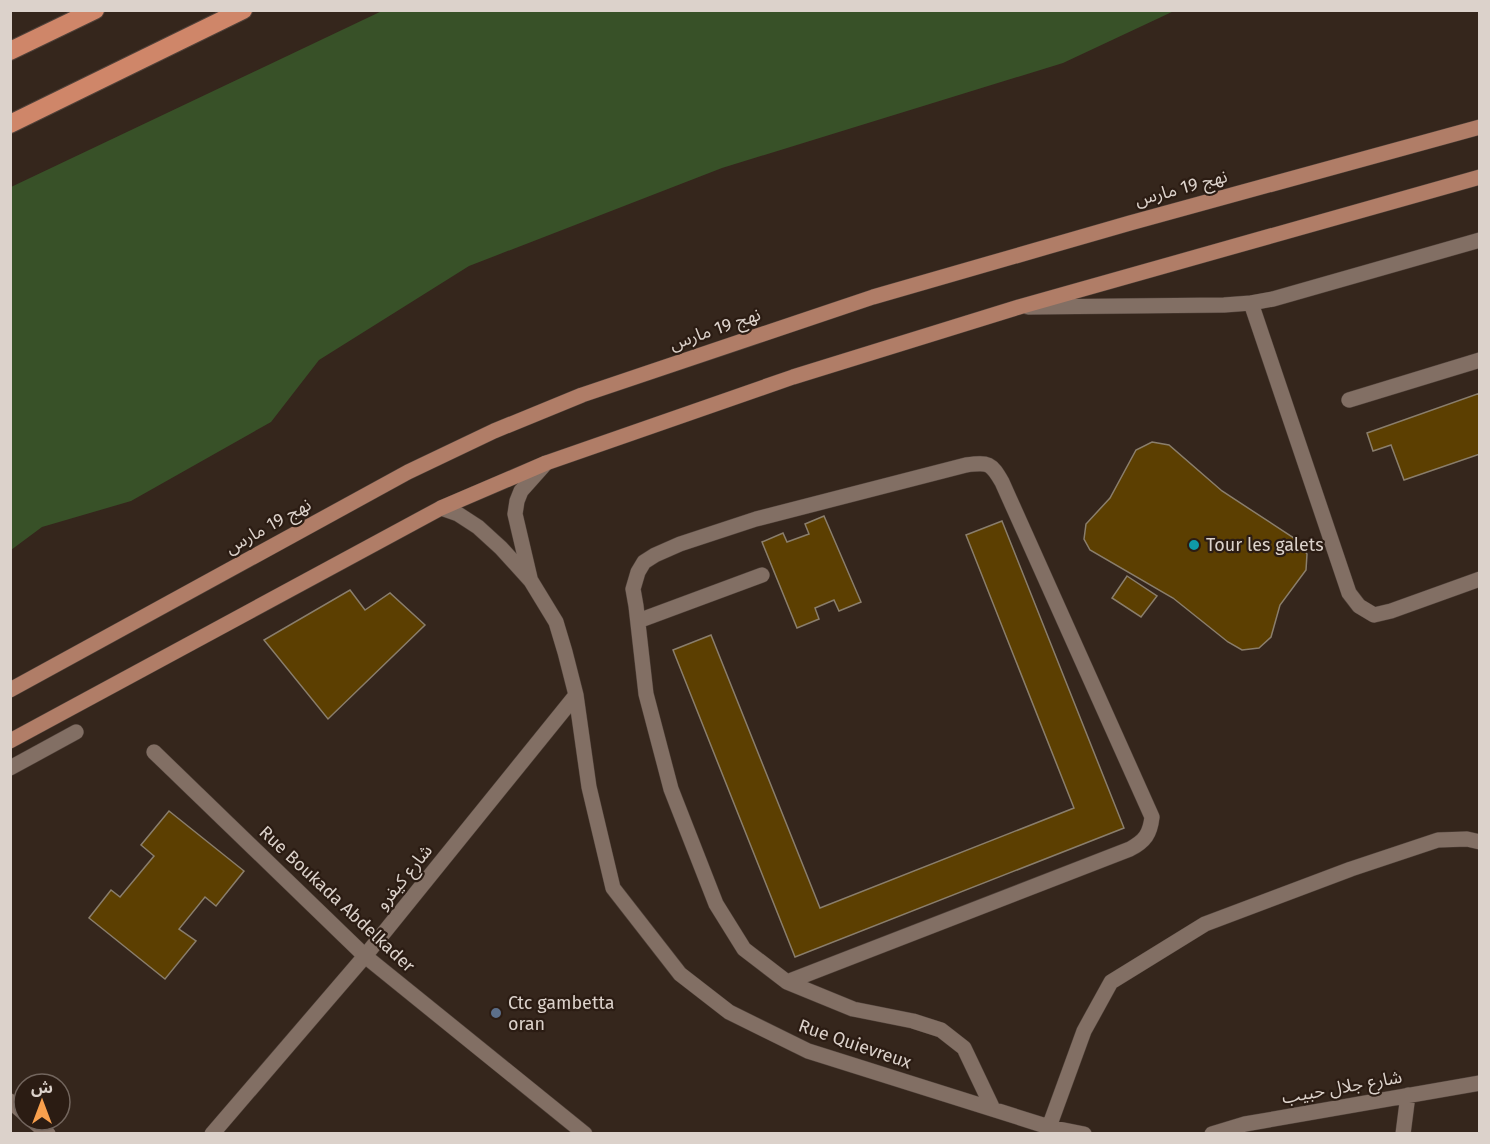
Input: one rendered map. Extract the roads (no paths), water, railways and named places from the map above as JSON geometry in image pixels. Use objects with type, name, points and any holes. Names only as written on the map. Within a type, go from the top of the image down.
[{"type":"highway","points":[[10,51],[95,10]]},
{"type":"highway","points":[[10,124],[243,10]]},
{"type":"main road","name":"نهج 19 مارس","points":[[10,690],[408,472],[494,431],[582,395],[873,297],[1130,223],[1479,127]]},
{"type":"main road","points":[[10,741],[441,508],[546,463],[793,377],[1019,307],[1479,177]]},
{"type":"street","points":[[1019,307],[1251,303],[1274,299],[1479,240]]},
{"type":"street","points":[[1251,303],[1349,593],[1359,606],[1374,615],[1479,579]]},
{"type":"street","points":[[1349,400],[1479,360]]},
{"type":"street","points":[[787,982],[1130,849],[1140,844],[1147,836],[1151,826],[1152,817],[1002,483],[993,468],[983,462],[756,519],[680,544],[645,562],[638,572],[633,589],[646,694],[670,789],[716,904],[744,949],[787,982],[853,1009],[913,1021],[941,1030],[964,1048],[993,1109]]},
{"type":"street","points":[[531,581],[515,514],[521,491],[546,463]]},
{"type":"street","points":[[441,508],[458,514],[478,527],[531,581]]},
{"type":"street","points":[[638,621],[762,575]]},
{"type":"street","name":"Rue Quievreux","points":[[531,581],[556,622],[565,652],[576,695],[589,787],[613,888],[680,974],[729,1012],[808,1051],[1049,1127],[1084,1134]]},
{"type":"street","name":"شارع كيفرو","points":[[212,1134],[365,956],[576,695]]},
{"type":"street","points":[[10,768],[76,732]]},
{"type":"street","name":"Rue Boukada Abdelkader","points":[[154,752],[365,956],[585,1134]]},
{"type":"street","points":[[1049,1127],[1084,1031],[1111,982],[1205,924],[1437,840],[1467,839],[1479,842]]},
{"type":"street","name":"شارع جلال حبيب","points":[[1212,1134],[1250,1129],[1408,1095],[1479,1083]]},
{"type":"street","points":[[1403,1134],[1408,1095]]},
{"type":"place","name":"Tour les galets","points":[[1194,545]]},
{"type":"place","name":"Ctc gambetta oran","points":[[496,1013]]}]
